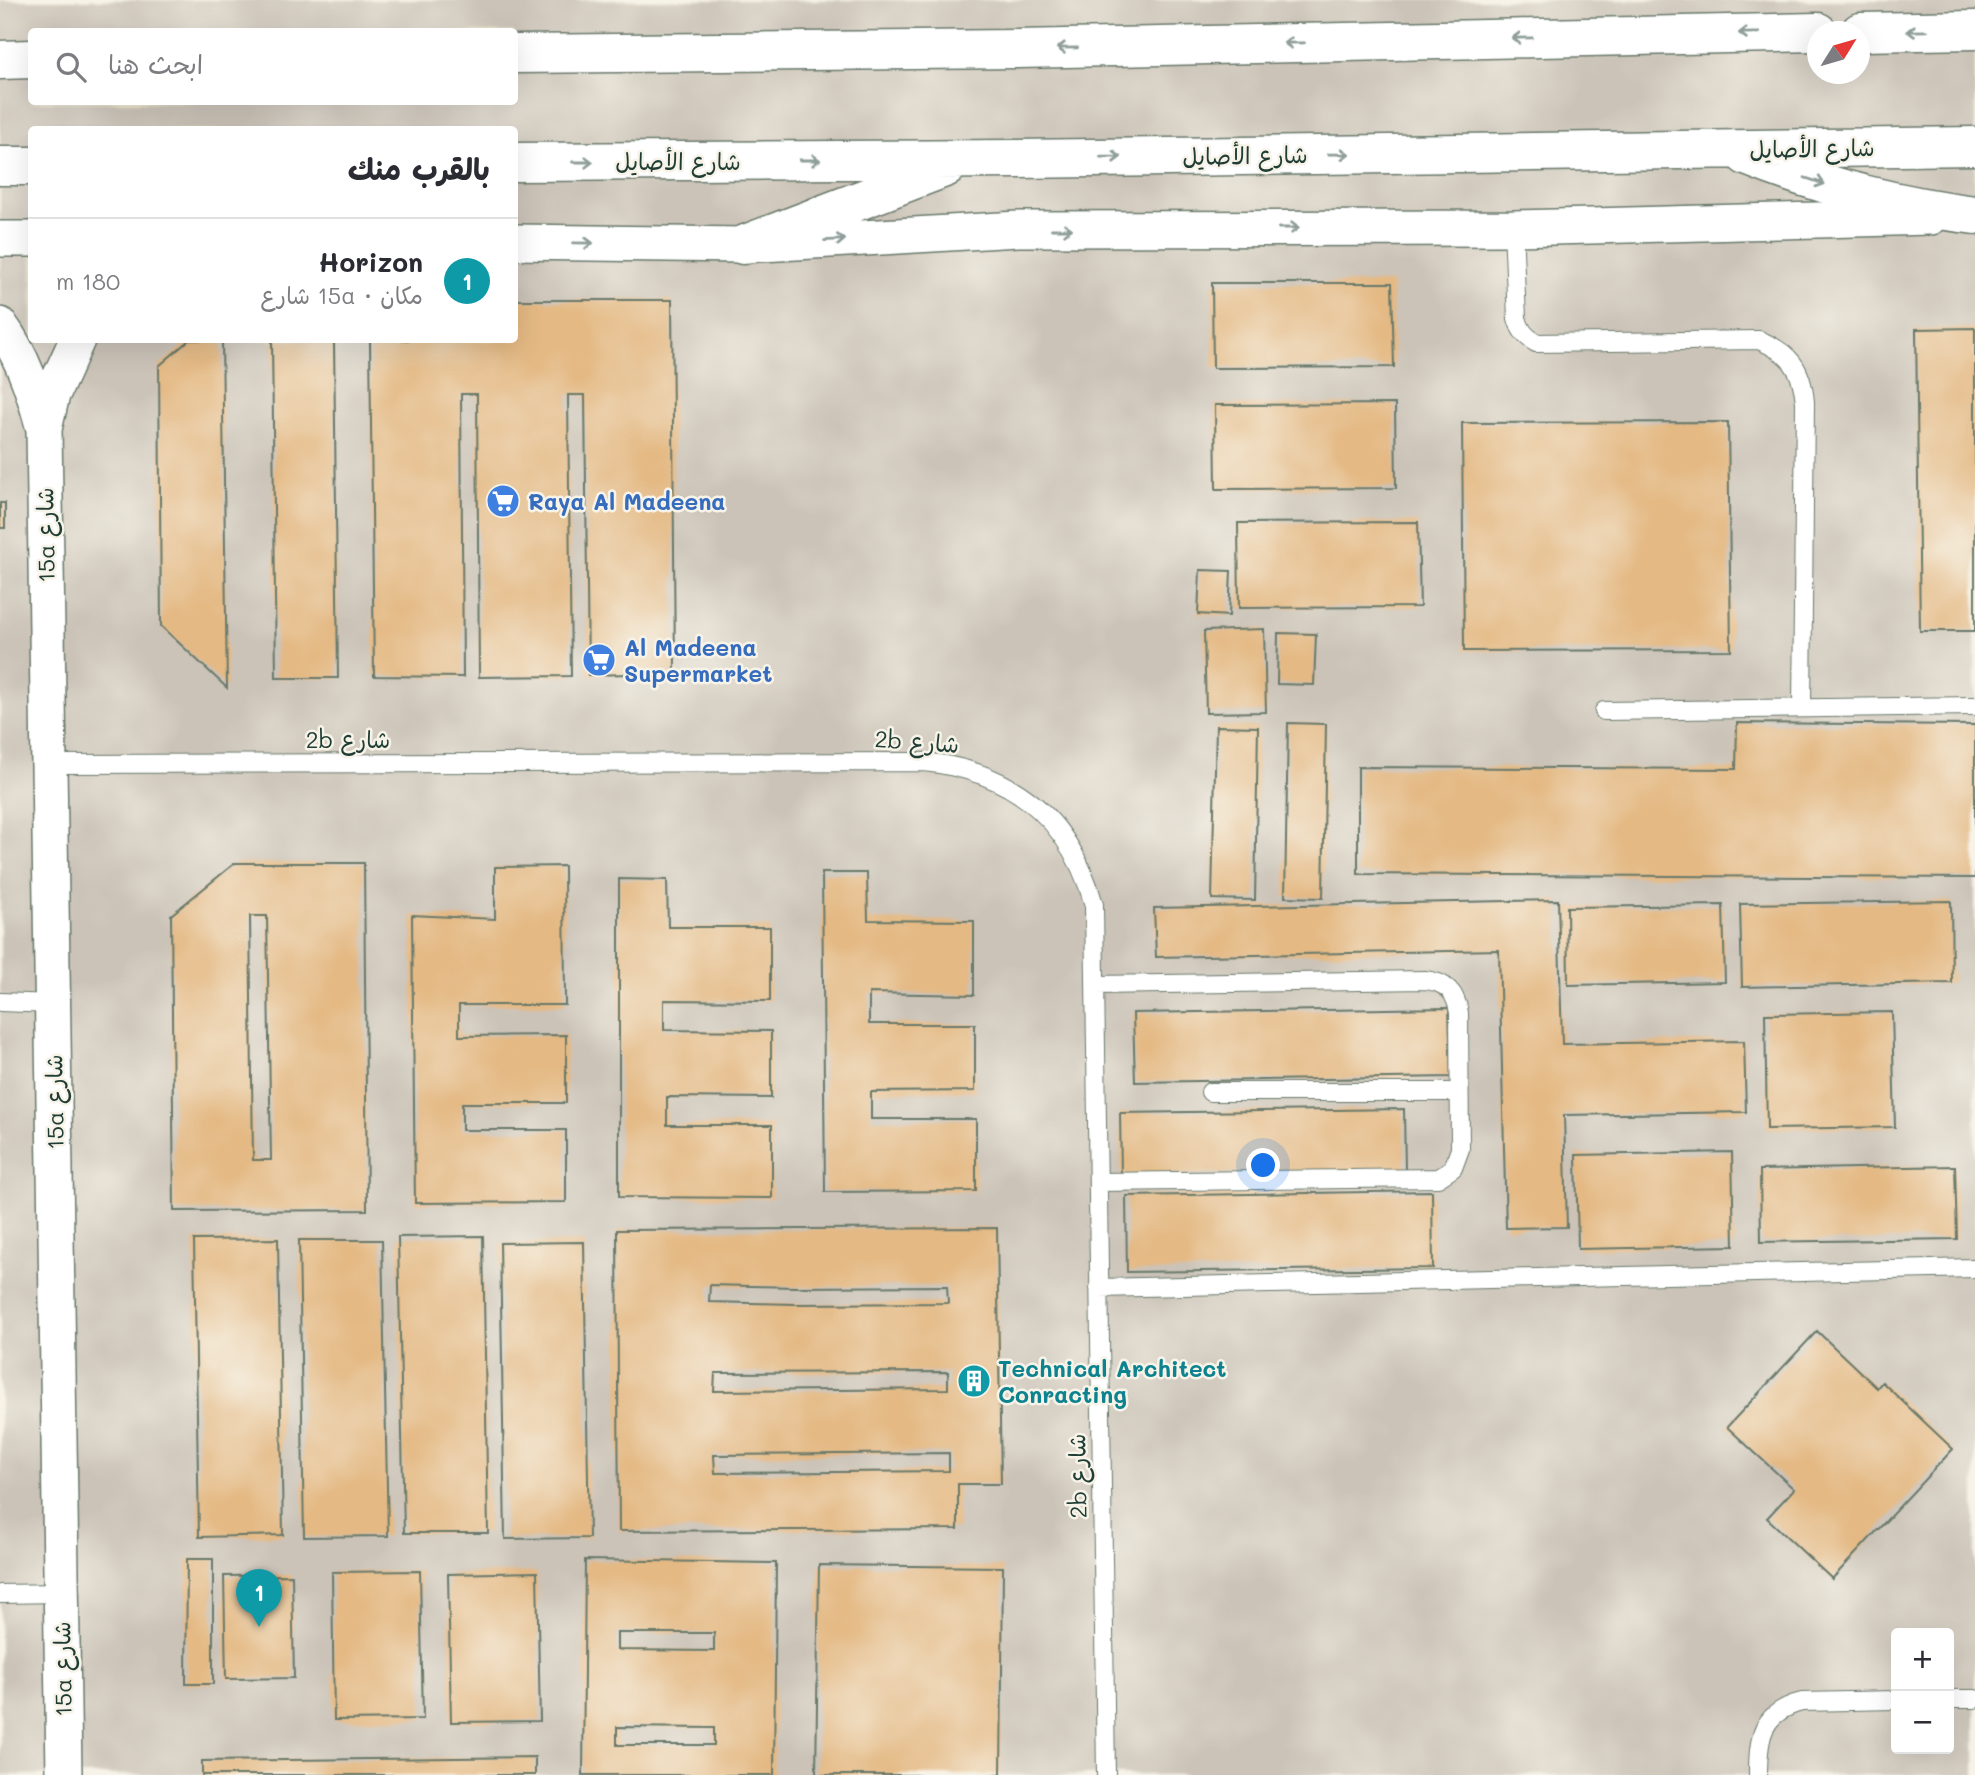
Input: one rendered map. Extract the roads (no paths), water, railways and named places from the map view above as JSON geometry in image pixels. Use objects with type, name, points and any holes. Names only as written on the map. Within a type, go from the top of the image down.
[{"type":"main road","points":[[1870,32],[1975,30]]},
{"type":"main road","points":[[518,54],[1018,49],[1807,32]]},
{"type":"main road","points":[[0,60],[28,59]]},
{"type":"main road","name":"شارع الأصايل","points":[[518,162],[1975,146]]},
{"type":"main road","points":[[1728,149],[1836,188],[1892,202],[1975,216]]},
{"type":"main road","points":[[743,245],[969,159]]},
{"type":"main road","points":[[0,166],[28,166]]},
{"type":"street","points":[[518,242],[743,245],[1018,229],[1513,228],[1975,216]]},
{"type":"street","points":[[0,239],[28,239]]},
{"type":"street","name":"15a شارع","points":[[0,325],[23,363],[44,429]]},
{"type":"street","name":"15a شارع","points":[[64,1775],[44,429],[52,395],[76,343]]},
{"type":"lane","points":[[1513,228],[1517,318],[1520,329],[1536,343],[1759,340],[1781,351],[1798,370],[1804,386],[1805,402],[1802,708]]},
{"type":"lane","points":[[1604,711],[1975,706]]},
{"type":"lane","name":"2b شارع","points":[[49,764],[924,762],[954,765],[982,774],[1009,786],[1034,804],[1055,825],[1073,850],[1086,877],[1094,905],[1106,1775]]},
{"type":"lane","points":[[1096,985],[1438,982],[1450,989],[1457,1000],[1460,1149],[1453,1167],[1438,1178],[1099,1182]]},
{"type":"lane","points":[[0,1002],[52,1004]]},
{"type":"lane","points":[[1210,1092],[1459,1092]]},
{"type":"lane","points":[[1099,1288],[1975,1268]]},
{"type":"lane","points":[[0,1594],[61,1593]]},
{"type":"lane","points":[[1954,1699],[1975,1699]]},
{"type":"lane","points":[[1758,1775],[1758,1746],[1762,1733],[1768,1721],[1789,1705],[1802,1702],[1891,1700]]},
{"type":"place","name":"Raya Al Madeena","points":[[503,501]]},
{"type":"place","name":"Al Madeena Supermarket","points":[[599,660]]},
{"type":"place","name":"Technical Architect Conracting","points":[[974,1381]]},
{"type":"place","name":"Horizon","points":[[259,1627]]}]
